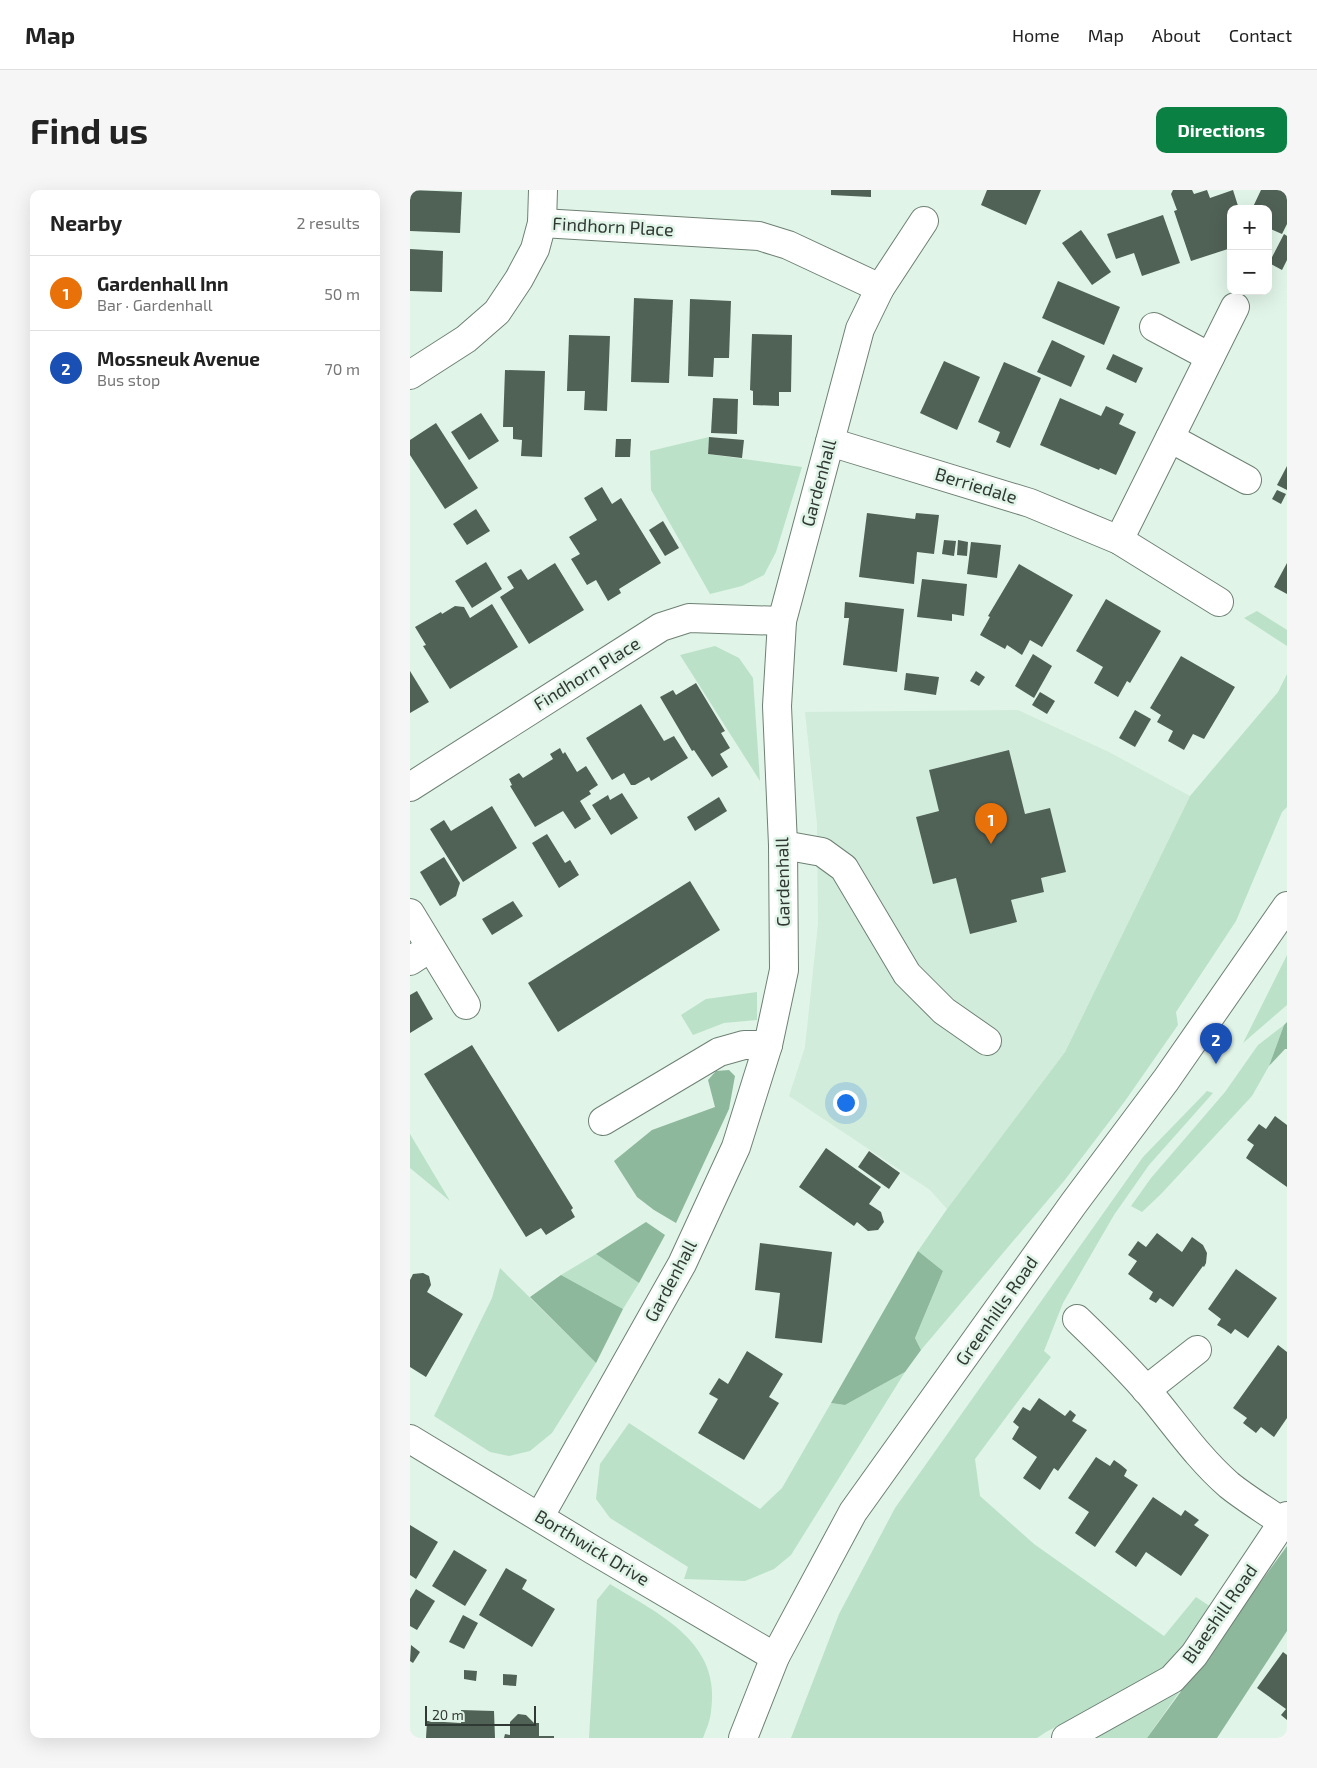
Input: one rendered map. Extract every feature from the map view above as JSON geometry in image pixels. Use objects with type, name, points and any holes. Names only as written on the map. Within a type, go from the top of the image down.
[{"type":"street","points":[[542,190],[542,223]]},
{"type":"street","name":"Gardenhall","points":[[540,1516],[682,1264],[736,1147],[768,1045],[784,970],[783,845],[777,706],[782,621],[860,329],[880,288],[924,221]]},
{"type":"street","name":"Findhorn Place","points":[[410,375],[466,339],[497,312],[519,279],[535,249],[542,223],[759,236],[788,245],[880,288]]},
{"type":"street","points":[[1119,540],[1235,307]]},
{"type":"street","points":[[1154,327],[1210,357]]},
{"type":"street","points":[[1170,438],[1247,480]]},
{"type":"street","name":"Berriedale","points":[[830,442],[1030,503],[1119,540],[1219,602]]},
{"type":"street","name":"Findhorn Place","points":[[410,787],[661,627],[690,618],[782,621]]},
{"type":"street","points":[[783,845],[822,852],[844,868],[907,974],[944,1011],[987,1041]]},
{"type":"street","name":"Greenhills Road","points":[[744,1738],[775,1657],[853,1512],[1074,1203],[1166,1080],[1287,906]]},
{"type":"street","points":[[410,913],[420,954],[466,1005]]},
{"type":"street","points":[[603,1121],[719,1052],[744,1045],[768,1045]]},
{"type":"street","name":"Blaeshill Road","points":[[1066,1738],[1172,1679],[1198,1649],[1285,1519],[1230,1486],[1186,1441],[1124,1365],[1077,1319]]},
{"type":"street","points":[[1146,1390],[1197,1350]]},
{"type":"street","name":"Borthwick Drive","points":[[410,1439],[775,1657]]},
{"type":"shaded area","points":[[709,437],[708,454],[802,467],[776,552],[764,575],[742,586],[710,594],[651,490],[650,451]]},
{"type":"shaded area","points":[[1257,611],[1287,630],[1287,646],[1244,618]]},
{"type":"shaded area","points":[[715,646],[739,658],[753,678],[760,781],[680,655]]},
{"type":"shaded area","points":[[1287,674],[1287,807],[1282,812],[1236,921],[1176,1012],[1178,1025],[1125,1101],[1064,1181],[921,1350],[915,1338],[943,1271],[918,1251],[947,1209],[1065,1052],[1190,796],[1278,692]]},
{"type":"shaded area","points":[[1018,710],[1109,752],[1190,796],[1065,1052],[947,1209],[930,1190],[789,1096],[805,1047],[818,924],[817,824],[805,712]]},
{"type":"shaded area","points":[[1287,955],[1287,1005],[1243,1043]]},
{"type":"shaded area","points":[[757,992],[757,1020],[724,1023],[693,1035],[681,1015],[706,999]]},
{"type":"shaded area","points":[[1287,1022],[1287,1049],[1269,1066],[1284,1025]]},
{"type":"shaded area","points":[[1284,1025],[1269,1066],[1252,1096],[1142,1212],[1131,1206],[1151,1178],[1225,1092],[1258,1045]]},
{"type":"shaded area","points":[[729,1070],[735,1076],[729,1109],[676,1223],[637,1197],[614,1161],[652,1130],[715,1107],[708,1080],[716,1071]]},
{"type":"shaded area","points":[[1207,1091],[1213,1093],[1149,1165],[1114,1215],[1063,1303],[1044,1351],[1051,1357],[975,1459],[980,1496],[1034,1544],[1164,1636],[1196,1597],[1214,1609],[1172,1662],[1146,1680],[1037,1738],[791,1738],[839,1614],[895,1508],[1143,1157]]},
{"type":"shaded area","points":[[410,1134],[450,1201],[410,1168]]},
{"type":"shaded area","points":[[646,1222],[665,1235],[639,1283],[596,1254]]},
{"type":"shaded area","points":[[918,1251],[943,1271],[915,1338],[921,1350],[905,1372],[845,1405],[831,1403]]},
{"type":"shaded area","points":[[596,1254],[639,1283],[623,1309],[561,1275]]},
{"type":"shaded area","points":[[500,1268],[596,1363],[552,1433],[530,1451],[509,1456],[490,1452],[434,1416],[492,1298]]},
{"type":"shaded area","points":[[561,1275],[623,1309],[596,1363],[530,1297]]},
{"type":"shaded area","points":[[905,1372],[791,1555],[774,1569],[745,1581],[684,1579],[688,1567],[610,1518],[596,1499],[600,1464],[629,1423],[760,1509],[782,1488],[831,1403],[845,1405]]},
{"type":"shaded area","points":[[1287,1546],[1287,1631],[1217,1738],[1147,1738]]},
{"type":"shaded area","points":[[610,1584],[667,1620],[683,1633],[697,1649],[707,1667],[712,1688],[710,1715],[703,1738],[589,1738],[597,1600]]},
{"type":"shaded area","points":[[1189,1678],[1147,1738],[1085,1738]]},
{"type":"building","points":[[410,190],[462,192],[460,233],[410,231]]},
{"type":"building","points":[[831,190],[871,190],[871,197],[831,195]]},
{"type":"building","points":[[987,190],[1041,190],[1026,225],[981,205]]},
{"type":"building","points":[[1173,190],[1192,190],[1194,194],[1207,190],[1210,198],[1233,190],[1238,205],[1227,205],[1227,249],[1191,261],[1174,211],[1177,210],[1171,194]]},
{"type":"building","points":[[1261,190],[1287,190],[1287,224],[1282,234],[1272,230],[1272,205],[1254,205]]},
{"type":"building","points":[[1163,215],[1180,263],[1142,276],[1134,253],[1116,259],[1107,234]]},
{"type":"building","points":[[1081,230],[1111,272],[1092,285],[1062,243]]},
{"type":"building","points":[[1284,234],[1287,236],[1287,260],[1282,270],[1272,265],[1272,257]]},
{"type":"building","points":[[410,249],[443,251],[442,292],[410,291]]},
{"type":"building","points":[[1058,281],[1120,307],[1104,345],[1042,318]]},
{"type":"building","points":[[634,298],[673,300],[669,383],[631,382]]},
{"type":"building","points":[[690,299],[731,301],[729,358],[714,358],[713,377],[688,376]]},
{"type":"building","points":[[752,334],[792,335],[791,392],[779,392],[779,406],[753,405],[753,391],[750,390]]},
{"type":"building","points":[[569,335],[610,336],[607,411],[584,410],[585,391],[567,391]]},
{"type":"building","points":[[1052,340],[1085,356],[1071,387],[1037,372]]},
{"type":"building","points":[[1113,354],[1143,368],[1136,383],[1106,369]]},
{"type":"building","points":[[944,361],[980,377],[957,430],[920,413]]},
{"type":"building","points":[[1004,362],[1041,378],[1010,448],[996,442],[1000,432],[978,422]]},
{"type":"building","points":[[505,370],[545,371],[542,457],[521,456],[522,440],[513,439],[513,427],[503,427]]},
{"type":"building","points":[[713,398],[738,399],[737,434],[711,433]]},
{"type":"building","points":[[1060,398],[1101,416],[1106,406],[1124,414],[1119,424],[1136,432],[1116,475],[1100,468],[1099,470],[1040,445]]},
{"type":"building","points":[[481,413],[499,441],[469,460],[451,432]]},
{"type":"building","points":[[436,423],[478,488],[445,509],[410,455],[410,440]]},
{"type":"building","points":[[709,437],[744,440],[742,458],[708,454]]},
{"type":"building","points":[[616,439],[631,439],[630,457],[615,457]]},
{"type":"building","points":[[1287,466],[1287,490],[1277,485]]},
{"type":"building","points":[[602,487],[612,504],[621,498],[661,563],[619,589],[621,593],[608,601],[596,580],[587,585],[571,559],[580,554],[569,537],[597,520],[584,498]]},
{"type":"building","points":[[1277,490],[1286,494],[1281,504],[1272,499]]},
{"type":"building","points":[[476,509],[490,531],[467,545],[453,524]]},
{"type":"building","points":[[867,513],[915,519],[916,513],[939,515],[934,554],[917,552],[914,584],[859,577]]},
{"type":"building","points":[[663,521],[679,548],[665,556],[649,530]]},
{"type":"building","points":[[944,540],[956,541],[954,556],[942,554]]},
{"type":"building","points":[[958,540],[968,542],[967,556],[957,555]]},
{"type":"building","points":[[971,542],[1001,545],[997,578],[967,574]]},
{"type":"building","points":[[486,562],[502,589],[472,608],[455,581]]},
{"type":"building","points":[[555,563],[584,610],[529,644],[500,597],[514,588],[507,577],[521,569],[528,580]]},
{"type":"building","points":[[1287,563],[1287,594],[1274,587]]},
{"type":"building","points":[[1019,564],[1073,595],[1042,647],[1030,640],[1022,655],[1007,645],[1005,649],[980,635],[990,617],[988,616]]},
{"type":"building","points":[[922,579],[967,584],[964,616],[952,614],[952,621],[917,617]]},
{"type":"building","points":[[1106,599],[1161,631],[1130,683],[1127,681],[1118,697],[1094,683],[1103,667],[1076,651]]},
{"type":"building","points":[[845,602],[904,609],[897,672],[843,665],[849,618],[844,618]]},
{"type":"building","points":[[492,604],[518,647],[450,689],[423,646],[426,645],[415,627],[455,606],[464,607],[470,618]]},
{"type":"building","points":[[1033,654],[1052,666],[1034,698],[1015,686]]},
{"type":"building","points":[[1181,656],[1235,687],[1204,739],[1193,734],[1184,750],[1168,741],[1173,731],[1157,722],[1161,715],[1150,708]]},
{"type":"building","points":[[410,671],[429,702],[410,713]]},
{"type":"building","points":[[976,671],[985,677],[979,686],[970,681]]},
{"type":"building","points":[[906,673],[939,677],[936,695],[904,690]]},
{"type":"building","points":[[696,683],[725,731],[721,733],[730,748],[720,754],[728,767],[712,777],[694,750],[692,751],[660,697],[673,690],[676,695]]},
{"type":"building","points":[[1040,692],[1055,701],[1047,714],[1032,705]]},
{"type":"building","points":[[641,704],[664,741],[674,736],[688,758],[651,781],[649,777],[635,785],[631,785],[624,773],[612,780],[586,738]]},
{"type":"building","points":[[1135,710],[1151,719],[1135,747],[1119,738]]},
{"type":"building","points":[[560,748],[563,754],[565,752],[577,772],[586,766],[598,785],[589,791],[591,794],[580,801],[591,819],[575,829],[563,811],[535,827],[510,786],[512,785],[509,779],[519,773],[523,778],[553,759],[550,754]]},
{"type":"building","points":[[1009,750],[1025,814],[1050,808],[1066,872],[1041,878],[1044,892],[1011,900],[1017,922],[970,934],[956,878],[933,884],[916,817],[939,811],[929,770]]},
{"type":"building","points":[[622,793],[638,818],[611,835],[592,805],[608,795],[610,800]]},
{"type":"building","points":[[719,797],[727,811],[695,831],[687,817]]},
{"type":"building","points":[[492,806],[517,848],[463,882],[430,829],[444,820],[451,831]]},
{"type":"building","points":[[547,834],[565,863],[570,860],[579,875],[559,888],[532,843]]},
{"type":"building","points":[[444,857],[460,883],[456,896],[440,906],[420,872]]},
{"type":"building","points":[[690,881],[720,930],[558,1032],[528,983]]},
{"type":"building","points":[[513,901],[523,916],[492,935],[482,919]]},
{"type":"building","points":[[417,991],[433,1019],[410,1033],[410,995]]},
{"type":"building","points":[[472,1045],[573,1208],[571,1210],[575,1217],[546,1235],[541,1228],[526,1237],[424,1074]]},
{"type":"building","points":[[1275,1116],[1287,1125],[1287,1187],[1246,1158],[1254,1145],[1247,1140],[1259,1124],[1266,1129]]},
{"type":"building","points":[[826,1148],[881,1187],[869,1204],[881,1212],[884,1222],[878,1230],[868,1231],[857,1222],[854,1226],[799,1187]]},
{"type":"building","points":[[869,1151],[900,1173],[889,1189],[858,1167]]},
{"type":"building","points":[[1157,1233],[1182,1252],[1192,1237],[1203,1245],[1207,1253],[1204,1267],[1173,1307],[1160,1298],[1156,1303],[1149,1299],[1153,1292],[1128,1274],[1137,1261],[1128,1255],[1138,1241],[1146,1247]]},
{"type":"building","points":[[760,1243],[832,1252],[822,1343],[775,1338],[780,1293],[755,1290]]},
{"type":"building","points":[[1236,1269],[1277,1298],[1248,1338],[1235,1329],[1231,1334],[1217,1325],[1221,1319],[1208,1309]]},
{"type":"building","points":[[423,1273],[429,1276],[431,1285],[427,1292],[463,1314],[426,1377],[410,1367],[410,1280],[413,1274]]},
{"type":"building","points":[[1278,1345],[1287,1352],[1287,1418],[1274,1437],[1261,1427],[1256,1433],[1243,1423],[1247,1418],[1233,1408]]},
{"type":"building","points":[[747,1351],[783,1374],[769,1397],[779,1403],[744,1460],[698,1433],[718,1399],[709,1394],[719,1378],[728,1384]]},
{"type":"building","points":[[1039,1398],[1065,1416],[1070,1410],[1076,1415],[1072,1421],[1087,1430],[1058,1471],[1054,1468],[1040,1490],[1023,1478],[1037,1457],[1012,1439],[1019,1427],[1013,1422],[1023,1407],[1030,1411]]},
{"type":"building","points":[[1096,1457],[1110,1466],[1114,1460],[1127,1470],[1124,1476],[1138,1485],[1095,1547],[1075,1533],[1089,1512],[1068,1498]]},
{"type":"building","points":[[1153,1497],[1181,1516],[1185,1510],[1199,1520],[1194,1525],[1209,1535],[1181,1576],[1146,1552],[1136,1567],[1115,1552]]},
{"type":"building","points":[[410,1525],[438,1542],[416,1579],[410,1575]]},
{"type":"building","points":[[454,1550],[487,1570],[465,1606],[432,1586]]},
{"type":"building","points":[[506,1568],[527,1580],[522,1589],[555,1609],[532,1647],[479,1615]]},
{"type":"building","points":[[416,1589],[435,1601],[417,1630],[410,1626],[410,1599]]},
{"type":"building","points":[[463,1615],[478,1623],[464,1649],[449,1642]]},
{"type":"building","points":[[411,1645],[420,1652],[413,1663],[410,1661]]},
{"type":"building","points":[[1283,1652],[1287,1655],[1287,1720],[1281,1715],[1286,1709],[1257,1688]]},
{"type":"building","points":[[464,1670],[477,1671],[476,1681],[464,1679]]},
{"type":"building","points":[[503,1674],[517,1675],[516,1686],[503,1685]]},
{"type":"building","points":[[461,1710],[494,1711],[495,1738],[426,1738],[427,1721],[461,1723]]},
{"type":"building","points":[[518,1714],[526,1715],[534,1723],[539,1723],[539,1736],[554,1736],[554,1738],[504,1738],[505,1734],[510,1735],[510,1722]]},
{"type":"place","name":"Gardenhall Inn","points":[[991,844]]},
{"type":"place","name":"Mossneuk Avenue","points":[[1216,1064]]}]
